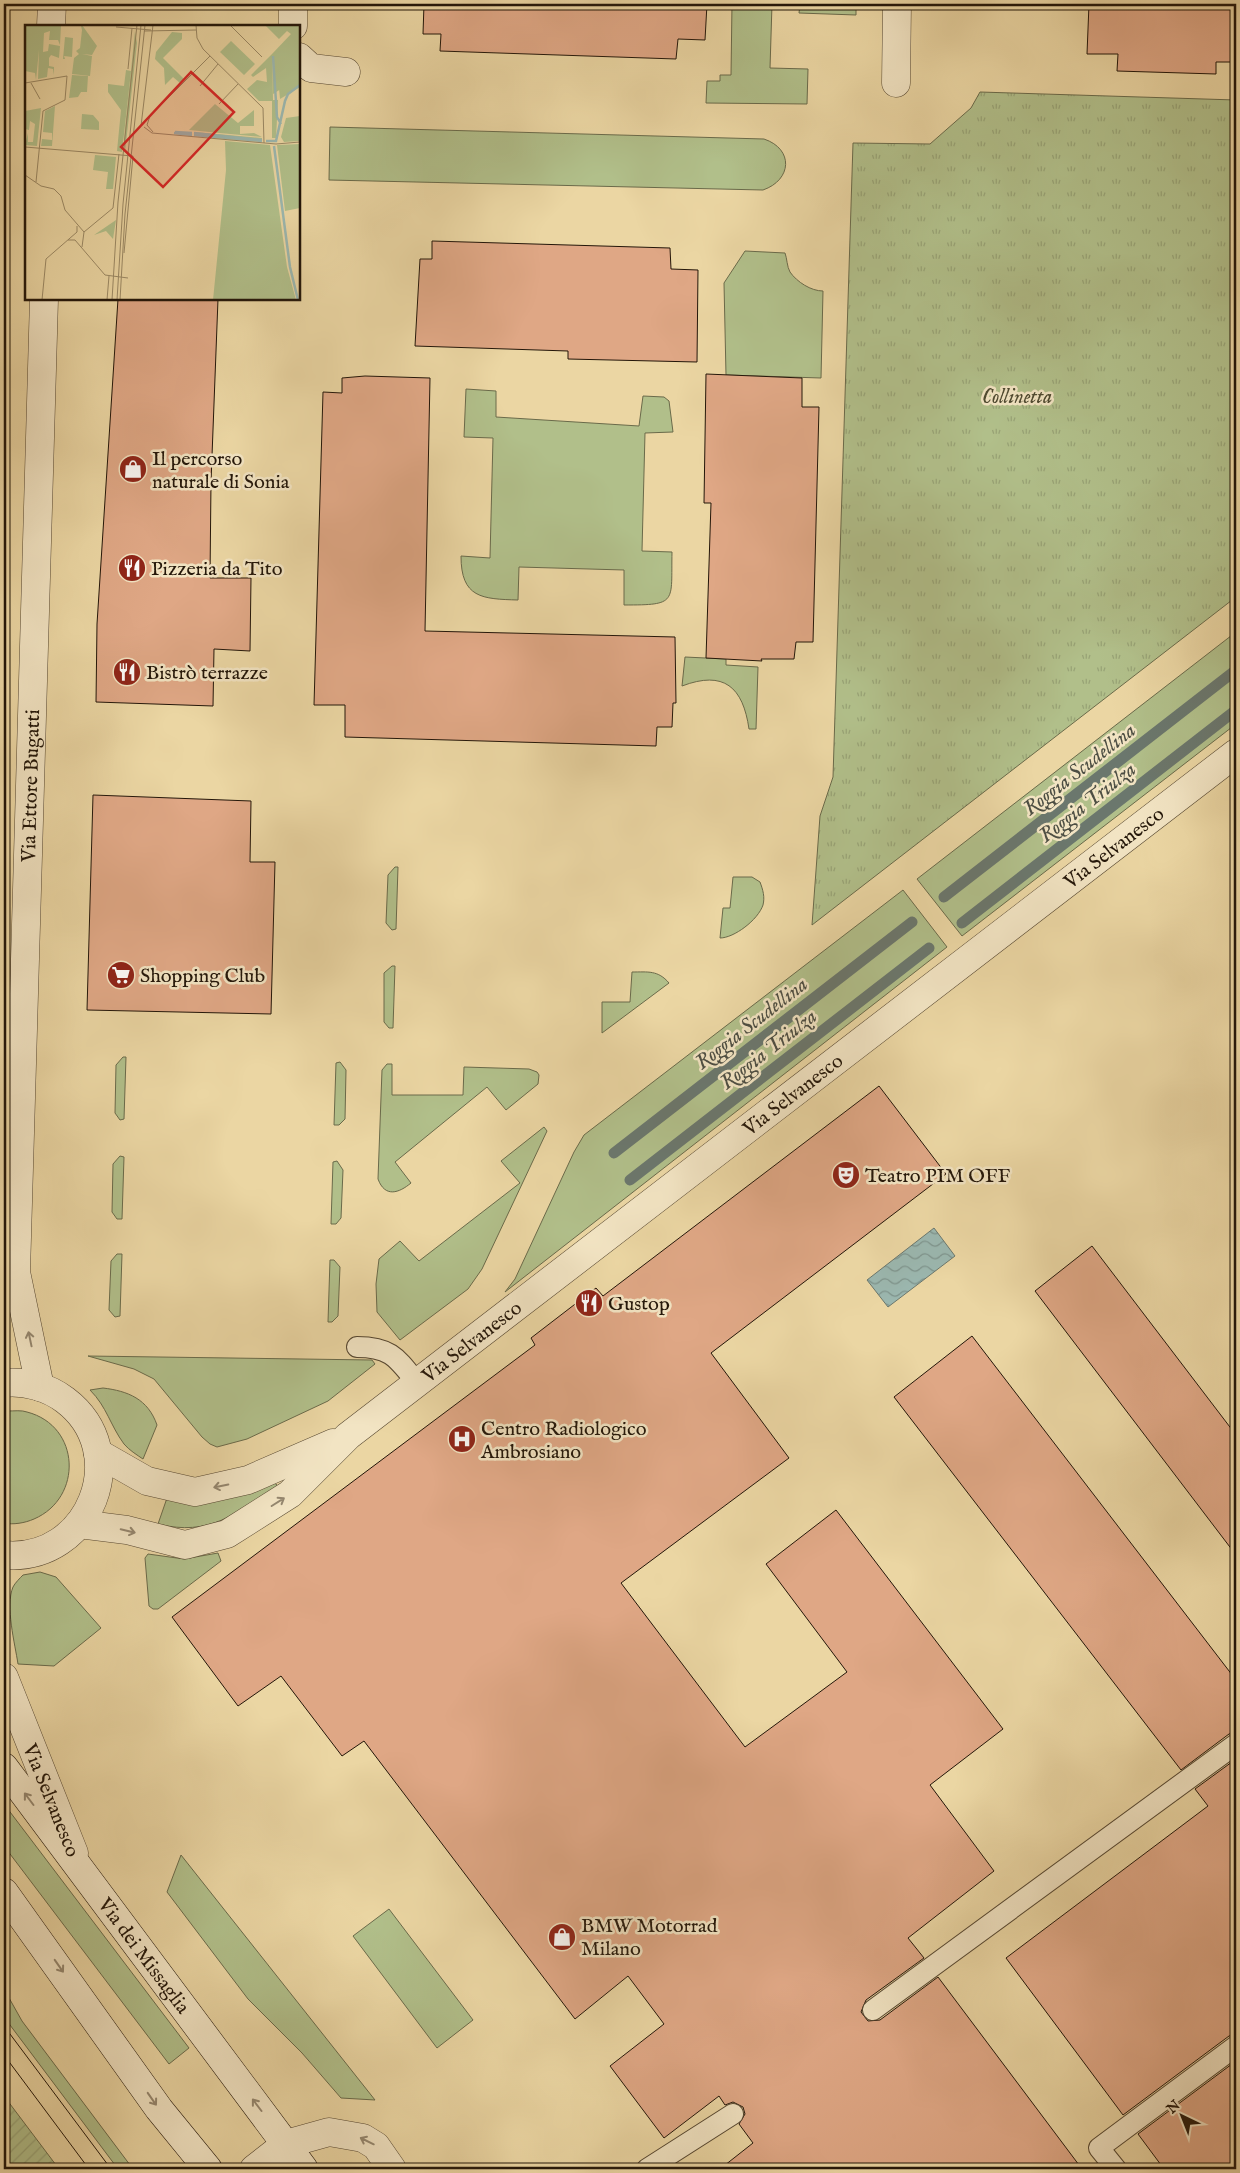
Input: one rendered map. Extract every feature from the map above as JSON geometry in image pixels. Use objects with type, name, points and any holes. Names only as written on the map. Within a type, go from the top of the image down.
[{"type":"street","points":[[51,25],[52,4]]},
{"type":"street","points":[[293,4],[293,25]]},
{"type":"street","points":[[896,83],[897,4]]},
{"type":"street","points":[[300,58],[311,68],[346,72]]},
{"type":"street","name":"Via Ettore Bugatti","points":[[40,1387],[16,1272],[44,300]]},
{"type":"street","name":"Via Selvanesco","points":[[80,1524],[127,1530],[185,1545],[227,1534],[290,1494],[348,1436],[1236,753]]},
{"type":"street","name":"Via Ettore Bugatti","points":[[4,1306],[16,1272]]},
{"type":"street","points":[[4,1383],[19,1383],[40,1387],[60,1396],[76,1410],[91,1432],[98,1453],[99,1474],[96,1490],[80,1524],[64,1538],[46,1549],[7,1559]]},
{"type":"street","name":"Via Selvanesco","points":[[98,1453],[147,1482],[195,1492],[248,1480],[348,1436]]},
{"type":"street","name":"Via Selvanesco","points":[[4,1678],[79,1866]]},
{"type":"street","name":"Via dei Missaglia","points":[[4,1767],[304,2169]]},
{"type":"street","points":[[4,1892],[159,2109],[208,2169]]},
{"type":"street","points":[[254,2169],[286,2144],[330,2132],[363,2138],[376,2146],[392,2169]]},
{"type":"lane","points":[[356,1347],[375,1347],[386,1351],[396,1358],[417,1383]]},
{"type":"lane","points":[[873,2010],[1236,1744]]},
{"type":"lane","points":[[1116,2169],[1099,2148],[1236,2046]]},
{"type":"lane","points":[[647,2169],[732,2114]]},
{"type":"green space","points":[[732,4],[772,4],[770,68],[808,69],[807,104],[706,103],[707,81],[720,81],[720,75],[731,75]]},
{"type":"green space","points":[[800,4],[856,4],[856,15],[799,13]]},
{"type":"green space","name":"Collinetta","points":[[980,92],[1236,100],[1236,597],[812,925],[820,816],[833,777],[853,143],[930,144],[971,108]]},
{"type":"green space","points":[[330,127],[764,139],[781,150],[786,164],[780,179],[763,190],[329,180]]},
{"type":"green space","points":[[745,251],[785,253],[789,270],[796,279],[809,288],[823,291],[821,378],[726,375],[724,283]]},
{"type":"green space","points":[[466,389],[496,391],[496,417],[639,426],[643,396],[664,397],[669,401],[673,432],[645,433],[642,551],[672,552],[672,582],[668,598],[663,602],[654,604],[624,605],[624,570],[519,567],[518,600],[484,597],[470,588],[462,570],[461,556],[490,558],[493,438],[464,437]]},
{"type":"green space","points":[[1236,632],[1236,724],[962,936],[917,879]]},
{"type":"green space","points":[[685,657],[726,659],[726,665],[758,667],[756,729],[749,729],[742,702],[729,686],[709,680],[682,686]]},
{"type":"green space","points":[[395,867],[398,867],[396,929],[392,930],[386,923],[388,875]]},
{"type":"green space","points":[[733,877],[752,877],[760,882],[764,899],[763,905],[756,916],[745,927],[732,935],[720,938],[723,908],[730,908]]},
{"type":"green space","points":[[903,890],[947,947],[505,1292],[515,1279],[574,1152],[584,1135]]},
{"type":"green space","points":[[392,966],[395,966],[393,1028],[389,1028],[384,1022],[384,973]]},
{"type":"green space","points":[[632,972],[657,974],[669,983],[602,1033],[602,1002],[630,1002]]},
{"type":"green space","points":[[123,1057],[126,1057],[124,1119],[120,1120],[115,1113],[116,1065]]},
{"type":"green space","points":[[340,1062],[346,1070],[345,1119],[339,1125],[334,1125],[336,1063]]},
{"type":"green space","points":[[387,1064],[392,1064],[392,1095],[463,1095],[464,1067],[529,1069],[537,1072],[539,1075],[538,1084],[506,1110],[487,1087],[395,1162],[411,1183],[393,1192],[384,1189],[378,1179],[382,1070]]},
{"type":"green space","points":[[544,1127],[547,1131],[482,1269],[468,1289],[400,1340],[377,1312],[376,1284],[379,1259],[400,1241],[419,1261],[520,1183],[501,1161]]},
{"type":"green space","points":[[120,1156],[124,1157],[122,1219],[117,1219],[112,1212],[113,1164]]},
{"type":"green space","points":[[337,1161],[343,1170],[341,1218],[336,1224],[331,1224],[333,1162]]},
{"type":"green space","points":[[117,1254],[122,1254],[120,1316],[115,1317],[109,1310],[111,1261]]},
{"type":"green space","points":[[330,1260],[334,1260],[340,1267],[338,1316],[332,1322],[328,1322]]},
{"type":"green space","points":[[88,1356],[372,1360],[375,1364],[328,1401],[247,1439],[217,1447],[202,1437],[154,1379],[134,1369]]},
{"type":"green space","points":[[103,1388],[129,1394],[143,1403],[153,1416],[157,1425],[143,1459],[124,1444],[101,1403],[90,1390]]},
{"type":"green space","points":[[25,1411],[45,1420],[58,1432],[66,1446],[69,1463],[68,1480],[61,1495],[50,1509],[34,1519],[15,1524],[4,1523],[4,1412]]},
{"type":"green space","points":[[273,1482],[277,1485],[277,1488],[235,1514],[221,1520],[193,1527],[158,1524],[167,1498]]},
{"type":"green space","points":[[218,1553],[221,1561],[158,1609],[153,1609],[149,1606],[145,1558],[148,1554],[184,1559]]},
{"type":"green space","points":[[40,1572],[56,1577],[101,1628],[54,1666],[18,1664],[11,1625],[10,1604],[13,1587],[23,1575]]},
{"type":"green space","points":[[4,1804],[189,2048],[169,2064],[4,1846]]},
{"type":"green space","points":[[181,1855],[375,2100],[341,2098],[302,2053],[248,1999],[167,1892]]},
{"type":"green space","points":[[389,1909],[473,2020],[437,2048],[353,1936]]},
{"type":"green space","points":[[4,1989],[22,2021],[133,2169],[118,2169],[4,2017]]},
{"type":"green space","points":[[4,2096],[59,2169],[4,2169]]},
{"type":"water","points":[[934,1228],[955,1256],[888,1307],[867,1280]]},
{"type":"building","points":[[424,4],[707,4],[705,40],[678,39],[676,59],[440,51],[441,34],[423,34]]},
{"type":"building","points":[[1089,4],[1236,4],[1236,62],[1216,62],[1216,74],[1117,71],[1118,54],[1087,54]]},
{"type":"building","points":[[432,241],[670,248],[671,269],[698,270],[697,362],[568,359],[568,351],[415,346],[420,259],[432,259]]},
{"type":"building","points":[[118,300],[218,300],[211,482],[210,578],[251,578],[250,651],[214,649],[213,706],[96,702],[97,624]]},
{"type":"building","points":[[706,374],[802,378],[802,407],[819,407],[813,642],[796,642],[794,659],[761,659],[762,661],[706,658],[711,503],[704,503]]},
{"type":"building","points":[[365,376],[430,378],[425,631],[675,637],[676,703],[673,703],[672,727],[657,727],[656,746],[345,737],[345,705],[314,705],[323,392],[342,393],[342,378]]},
{"type":"building","points":[[93,795],[251,801],[250,862],[275,862],[271,1014],[87,1010]]},
{"type":"building","points":[[879,1086],[946,1174],[711,1353],[789,1458],[621,1583],[745,1747],[847,1672],[766,1564],[836,1510],[1003,1729],[930,1785],[994,1871],[908,1938],[924,1958],[866,2000],[861,2012],[868,2021],[880,2020],[938,1977],[1082,2169],[720,2169],[753,2143],[739,2124],[745,2114],[743,2107],[733,2102],[725,2105],[719,2096],[664,2138],[610,2066],[664,2024],[628,1976],[575,2019],[364,1741],[342,1756],[281,1676],[238,1706],[172,1617],[535,1345],[531,1338],[596,1288],[603,1296]]},
{"type":"building","points":[[1092,1246],[1236,1435],[1236,1555],[1035,1291]]},
{"type":"building","points":[[972,1336],[1236,1680],[1236,1732],[1229,1734],[1181,1770],[894,1397]]},
{"type":"building","points":[[1236,1759],[1236,2034],[1229,2036],[1123,2115],[1006,1958],[1208,1806],[1195,1789]]},
{"type":"building","points":[[1236,2061],[1236,2169],[1164,2169],[1138,2134]]},
{"type":"waterway","name":"Roggia Scudellina","points":[[944,897],[1236,670]]},
{"type":"waterway","name":"Roggia Triulza","points":[[962,923],[1236,710]]},
{"type":"waterway","name":"Roggia Scudellina","points":[[614,1153],[912,922]]},
{"type":"waterway","name":"Roggia Triulza","points":[[630,1180],[929,948]]},
{"type":"tram line","points":[[4,2026],[111,2169]]},
{"type":"tram line","points":[[4,2055],[89,2169]]},
{"type":"place","name":"Il percorso naturale di Sonia","points":[[133,469]]},
{"type":"place","name":"Pizzeria da Tito","points":[[132,568]]},
{"type":"place","name":"Bistrò terrazze","points":[[127,672]]},
{"type":"place","name":"Shopping Club","points":[[121,975]]},
{"type":"place","name":"Teatro PIM OFF","points":[[846,1175]]},
{"type":"place","name":"Gustop","points":[[589,1303]]},
{"type":"place","name":"Centro Radiologico Ambrosiano","points":[[462,1439]]},
{"type":"place","name":"BMW Motorrad Milano","points":[[562,1937]]}]
